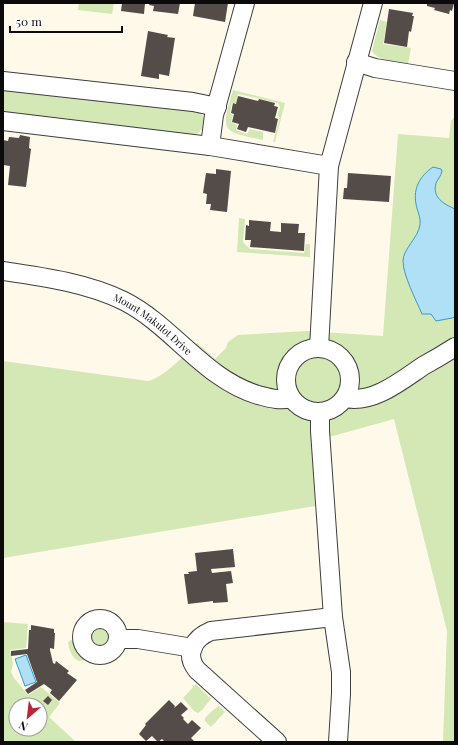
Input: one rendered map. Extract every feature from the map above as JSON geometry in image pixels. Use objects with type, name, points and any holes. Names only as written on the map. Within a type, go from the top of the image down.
[{"type":"street","points":[[210,146],[212,126],[245,3]]},
{"type":"street","points":[[319,348],[329,166],[373,3]]},
{"type":"street","points":[[356,62],[375,68],[455,81]]},
{"type":"street","points":[[3,81],[193,102],[217,107]]},
{"type":"street","points":[[3,120],[210,146],[329,166]]},
{"type":"street","name":"Mount Makulot Drive","points":[[3,271],[64,281],[102,292],[123,301],[141,311],[204,365],[231,384],[249,393],[272,399],[284,400],[291,398]]},
{"type":"street","points":[[345,398],[359,400],[378,393],[398,383],[455,347]]},
{"type":"street","points":[[319,348],[329,350],[339,355],[346,364],[350,374],[350,385],[345,398],[341,404],[331,410],[320,413],[302,409],[294,403],[288,394],[285,383],[286,372],[290,362],[298,354],[308,349],[319,348]]},
{"type":"street","points":[[320,413],[333,617],[341,672],[338,742]]},
{"type":"street","points":[[277,742],[197,670],[191,660],[193,648],[199,638],[211,631],[333,617]]},
{"type":"street","points":[[118,639],[138,639],[193,648]]},
{"type":"green space","points":[[79,3],[114,3],[112,14],[78,10]]},
{"type":"green space","points":[[380,20],[387,22],[383,44],[411,48],[408,64],[384,59],[375,55],[372,51]]},
{"type":"green space","points":[[3,88],[198,111],[205,118],[205,121],[200,132],[191,136],[3,112]]},
{"type":"green space","points":[[233,90],[285,103],[275,142],[273,142],[280,117],[277,116],[280,107],[278,103],[238,94],[236,103],[232,103],[230,113],[233,115],[231,122],[237,125],[236,130],[247,134],[250,129],[263,132],[263,140],[238,134],[231,131],[227,127],[227,114]]},
{"type":"green space","points":[[455,116],[455,742],[443,742],[447,631],[394,419],[333,436],[312,438],[315,506],[3,558],[3,361],[148,381],[167,371],[197,343],[215,359],[226,348],[228,342],[238,335],[307,331],[383,336],[398,134],[449,138],[451,121]]},
{"type":"green space","points":[[239,218],[245,219],[243,242],[250,249],[304,253],[306,244],[310,244],[310,257],[237,252]]},
{"type":"green space","points":[[3,622],[28,624],[26,648],[10,650],[13,663],[11,672],[28,695],[41,687],[60,703],[49,717],[76,742],[3,742]]},
{"type":"green space","points":[[100,627],[107,630],[110,637],[107,644],[100,647],[93,644],[90,637],[93,630]]},
{"type":"green space","points":[[71,640],[78,641],[87,655],[84,660],[79,661],[73,656],[68,642]]},
{"type":"green space","points":[[196,684],[211,699],[198,713],[194,711],[183,698]]},
{"type":"green space","points":[[219,706],[225,712],[211,727],[205,721],[205,718]]},
{"type":"water","points":[[433,167],[441,169],[442,171],[435,188],[437,196],[443,203],[455,209],[455,317],[436,321],[431,314],[422,314],[407,280],[403,261],[405,252],[419,230],[420,225],[415,198],[418,183],[424,174]]},
{"type":"water","points":[[26,655],[36,682],[25,686],[15,659]]},
{"type":"building","points":[[122,3],[145,3],[144,14],[121,11]]},
{"type":"building","points":[[150,3],[180,3],[178,14],[153,11],[154,6],[149,5]]},
{"type":"building","points":[[195,3],[228,3],[225,22],[193,16]]},
{"type":"building","points":[[427,3],[454,3],[452,11],[450,10],[449,14],[434,10],[435,8],[427,6]]},
{"type":"building","points":[[389,9],[413,13],[412,16],[414,16],[411,32],[409,31],[407,47],[384,43]]},
{"type":"building","points":[[148,31],[175,38],[169,76],[159,74],[159,79],[141,76]]},
{"type":"building","points":[[238,96],[275,103],[274,106],[278,107],[275,118],[278,119],[275,133],[248,127],[246,132],[237,129],[239,124],[232,122],[234,114],[231,113],[233,103],[236,104]]},
{"type":"building","points":[[20,135],[30,137],[29,148],[31,149],[26,187],[8,185],[10,166],[3,165],[3,140],[8,141],[9,137],[19,138]]},
{"type":"building","points":[[216,169],[231,171],[227,212],[210,210],[211,204],[206,204],[207,194],[203,193],[206,173],[216,174]]},
{"type":"building","points":[[348,173],[391,176],[389,202],[343,199],[344,188],[347,188]]},
{"type":"building","points":[[249,220],[271,222],[270,231],[281,232],[281,223],[299,224],[298,233],[305,233],[304,251],[250,247],[251,240],[245,240],[246,225],[249,226]]},
{"type":"building","points":[[233,549],[235,567],[211,569],[212,573],[231,571],[233,583],[226,584],[228,602],[213,603],[213,601],[188,604],[184,574],[197,571],[195,553]]},
{"type":"building","points":[[31,625],[54,629],[54,649],[50,648],[53,663],[55,664],[56,661],[69,671],[67,673],[77,680],[59,701],[50,693],[52,690],[44,684],[28,694],[25,690],[37,682],[27,654],[11,656],[11,651],[28,649],[29,630],[31,630]]},
{"type":"building","points":[[48,696],[52,700],[48,705],[48,697]]},
{"type":"building","points":[[169,700],[175,706],[174,708],[181,702],[188,709],[181,715],[184,718],[183,719],[188,724],[192,720],[201,728],[191,738],[195,742],[165,742],[162,739],[158,742],[152,736],[146,741],[139,734],[146,725],[145,724]]}]
